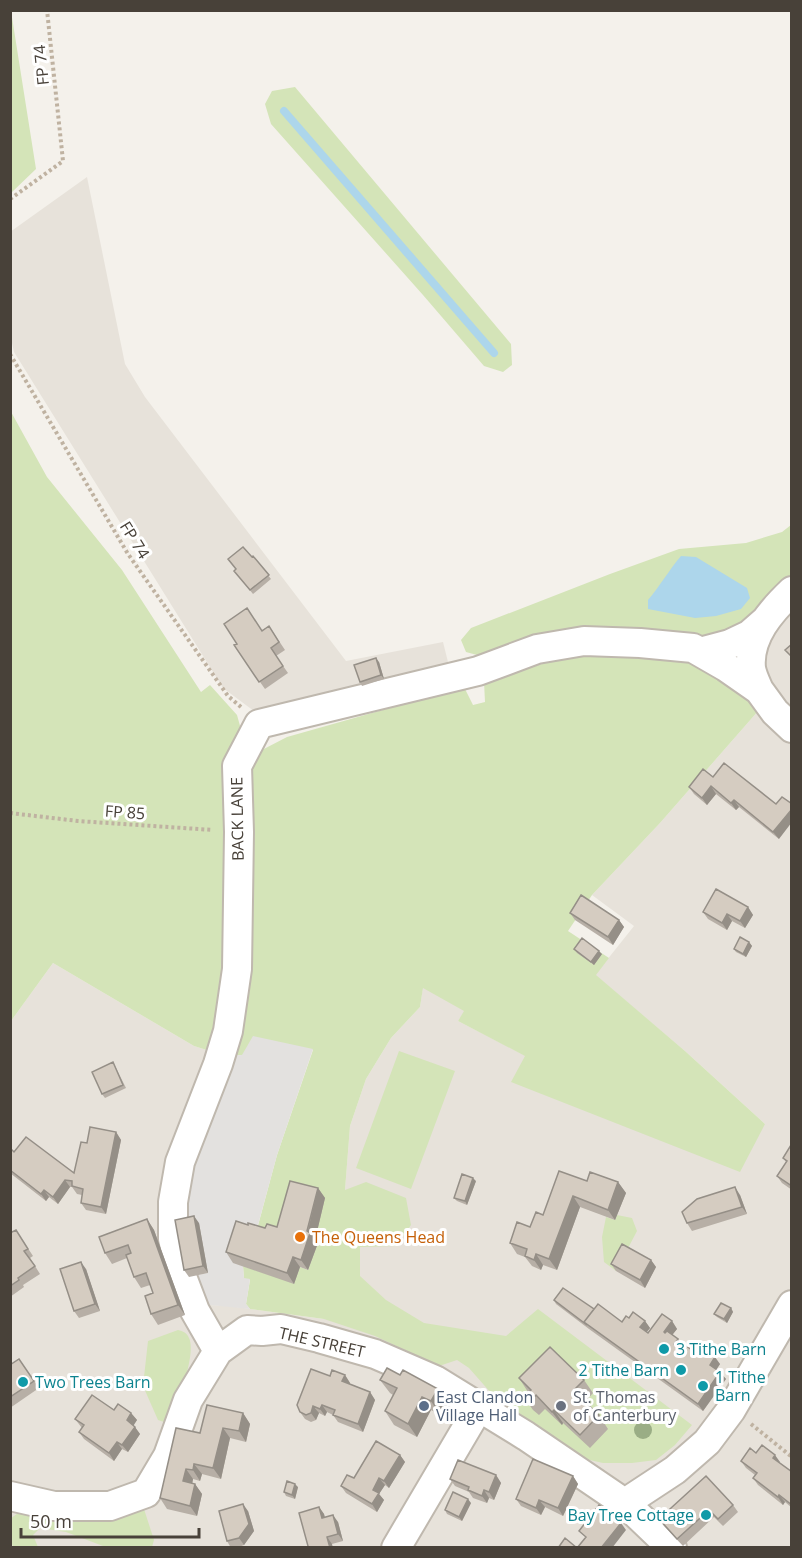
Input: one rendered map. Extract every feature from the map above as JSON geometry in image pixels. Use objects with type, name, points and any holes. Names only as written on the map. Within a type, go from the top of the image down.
[{"type":"street","points":[[700,652],[730,644],[750,635],[792,591]]},
{"type":"street","points":[[765,621],[753,646],[751,668],[759,690],[775,712],[792,728]]},
{"type":"street","points":[[259,724],[478,671],[537,650],[584,641],[693,648],[759,690]]},
{"type":"street","name":"BACK LANE","points":[[218,1351],[195,1311],[181,1274],[173,1239],[172,1202],[180,1162],[218,1064],[228,1031],[237,969],[237,766],[259,724]]},
{"type":"street","points":[[626,1504],[675,1470],[707,1442],[731,1410],[792,1305]]},
{"type":"street","name":"THE STREET","points":[[10,1496],[54,1506],[110,1506],[146,1493],[168,1456],[188,1400],[218,1351],[247,1330],[281,1329],[375,1354],[435,1380],[526,1436],[626,1504],[672,1548]]},
{"type":"street","points":[[396,1548],[479,1407]]},
{"type":"path","name":"FP 74","points":[[10,199],[63,161],[47,10]]},
{"type":"path","name":"FP 74","points":[[10,354],[128,554],[228,696],[259,724]]},
{"type":"path","name":"FP 85","points":[[10,813],[78,821],[238,832]]},
{"type":"path","points":[[731,1410],[792,1457]]},
{"type":"shaded area","points":[[87,177],[125,364],[145,397],[346,661],[443,642],[450,670],[262,717],[223,688],[14,352],[10,334],[10,232]]},
{"type":"shaded area","points":[[791,581],[791,1547],[11,1548],[11,1021],[53,963],[194,1046],[226,1056],[189,1277],[210,1305],[324,1319],[345,1190],[350,1126],[366,1079],[391,1038],[420,1007],[423,987],[465,1011],[458,1021],[526,1056],[512,1082],[765,1124],[685,1051],[595,975],[634,926],[592,895],[660,823],[759,710],[719,678]]},
{"type":"shaded area","points":[[253,1036],[313,1049],[277,1155],[255,1236],[233,1262],[243,1266],[244,1278],[250,1279],[246,1304],[250,1309],[210,1305],[198,1294],[189,1277],[208,1273],[199,1224],[183,1226],[192,1161],[226,1056],[242,1055]]},
{"type":"green space","points":[[10,11],[36,169],[11,193]]},
{"type":"green space","points":[[295,87],[511,344],[512,365],[503,372],[484,366],[271,124],[265,104],[272,91]]},
{"type":"green space","points":[[10,410],[47,477],[122,570],[201,692],[210,685],[237,715],[242,733],[234,915],[253,925],[251,773],[260,751],[287,737],[464,687],[473,705],[485,702],[484,682],[577,653],[686,660],[719,678],[759,710],[660,823],[592,895],[568,931],[609,958],[596,975],[685,1051],[765,1124],[740,1172],[511,1082],[525,1056],[458,1021],[464,1011],[423,988],[420,1007],[391,1038],[366,1079],[350,1126],[345,1190],[366,1182],[406,1198],[411,1225],[396,1246],[360,1247],[360,1276],[386,1300],[424,1323],[506,1336],[538,1309],[692,1425],[675,1445],[656,1460],[603,1463],[581,1458],[521,1420],[498,1401],[469,1368],[457,1360],[439,1366],[375,1336],[324,1319],[250,1309],[246,1304],[250,1280],[244,1279],[243,1266],[294,1283],[300,1267],[308,1270],[317,1243],[256,1233],[277,1155],[313,1050],[226,1056],[194,1046],[53,963],[11,1021]]},
{"type":"green space","points":[[791,525],[791,581],[732,633],[695,638],[581,626],[477,655],[466,652],[461,640],[471,628],[679,549],[746,543],[782,532]]},
{"type":"green space","points":[[399,1051],[455,1071],[411,1189],[356,1168]]},
{"type":"green space","points":[[617,1215],[632,1218],[637,1231],[616,1271],[604,1262],[602,1237],[606,1217],[615,1220]]},
{"type":"green space","points":[[178,1330],[185,1332],[191,1346],[185,1381],[170,1424],[158,1420],[143,1386],[148,1341]]},
{"type":"green space","points":[[144,1509],[154,1540],[152,1547],[104,1547],[66,1532],[40,1528],[33,1535],[38,1547],[13,1547],[11,1541],[10,1519],[18,1513],[80,1516],[110,1515]]},
{"type":"water","points":[[681,556],[696,557],[747,588],[750,598],[741,609],[716,616],[695,618],[648,609],[648,600]]},
{"type":"building","points":[[243,547],[269,575],[250,590],[234,571],[236,569],[228,559]]},
{"type":"building","points":[[247,608],[262,631],[269,626],[279,642],[271,648],[283,666],[259,682],[234,645],[237,644],[224,624]]},
{"type":"building","points":[[792,644],[792,657],[785,650]]},
{"type":"building","points":[[376,658],[381,675],[360,682],[354,665]]},
{"type":"building","points":[[724,763],[776,804],[782,797],[792,804],[792,809],[773,832],[734,800],[731,803],[711,786],[702,798],[689,787],[703,769],[713,777]]},
{"type":"building","points":[[716,889],[748,907],[740,921],[727,914],[722,923],[703,912]]},
{"type":"building","points":[[581,895],[619,920],[608,937],[570,913]]},
{"type":"building","points":[[740,937],[749,942],[743,954],[734,949]]},
{"type":"building","points":[[582,938],[599,951],[591,962],[574,949]]},
{"type":"building","points":[[113,1062],[123,1085],[102,1094],[92,1072]]},
{"type":"building","points":[[90,1127],[116,1132],[101,1207],[81,1203],[83,1189],[72,1186],[72,1181],[65,1180],[53,1197],[44,1190],[41,1194],[10,1170],[10,1148],[14,1152],[26,1137],[74,1173],[81,1142],[87,1143]]},
{"type":"building","points":[[791,1145],[792,1186],[777,1176],[787,1161],[783,1158]]},
{"type":"building","points":[[559,1171],[587,1181],[590,1172],[618,1182],[608,1210],[573,1196],[549,1259],[536,1254],[534,1260],[525,1256],[527,1249],[510,1243],[517,1222],[530,1227],[536,1212],[543,1215]]},
{"type":"building","points":[[462,1174],[473,1178],[465,1201],[454,1198]]},
{"type":"building","name":"The Queens Head","points":[[290,1181],[318,1188],[307,1231],[310,1233],[301,1260],[293,1257],[287,1273],[226,1252],[236,1221],[265,1228],[267,1224],[277,1227]]},
{"type":"building","points":[[735,1187],[742,1207],[687,1223],[682,1212],[697,1199]]},
{"type":"building","points":[[194,1216],[203,1266],[184,1270],[175,1220]]},
{"type":"building","points":[[147,1219],[178,1305],[151,1314],[145,1296],[153,1293],[146,1273],[134,1277],[126,1255],[131,1253],[128,1245],[105,1253],[99,1237]]},
{"type":"building","points":[[16,1230],[28,1249],[24,1251],[35,1266],[10,1286],[10,1233]]},
{"type":"building","points":[[622,1244],[651,1260],[640,1280],[611,1264]]},
{"type":"building","points":[[81,1262],[95,1304],[74,1311],[60,1269]]},
{"type":"building","points":[[563,1288],[594,1309],[584,1322],[587,1325],[554,1300]]},
{"type":"building","points":[[721,1303],[731,1308],[724,1319],[714,1314]]},
{"type":"building","points":[[598,1304],[622,1322],[633,1312],[645,1321],[640,1327],[648,1333],[662,1314],[672,1321],[664,1332],[667,1331],[678,1339],[674,1344],[683,1350],[686,1346],[698,1354],[702,1348],[715,1357],[710,1365],[720,1372],[698,1404],[584,1322]]},
{"type":"building","name":"St. Thomas of Canterbury","points":[[550,1347],[584,1380],[573,1391],[599,1415],[580,1435],[554,1410],[552,1412],[536,1395],[529,1402],[524,1397],[531,1390],[519,1378]]},
{"type":"building","points":[[19,1359],[34,1381],[10,1397],[10,1365]]},
{"type":"building","points":[[387,1368],[400,1375],[403,1370],[438,1389],[431,1401],[422,1397],[408,1424],[385,1411],[397,1388],[380,1380]]},
{"type":"building","points":[[311,1369],[330,1376],[332,1370],[345,1375],[342,1381],[370,1392],[358,1424],[333,1415],[335,1410],[322,1405],[320,1409],[313,1406],[311,1413],[306,1415],[300,1412],[297,1405]]},
{"type":"building","points":[[92,1395],[114,1410],[118,1404],[131,1413],[127,1420],[135,1427],[122,1445],[117,1442],[109,1453],[79,1432],[84,1425],[75,1419]]},
{"type":"building","points":[[207,1405],[243,1413],[239,1431],[223,1428],[213,1468],[194,1464],[193,1470],[186,1469],[183,1481],[195,1484],[190,1506],[160,1498],[176,1428],[200,1433]]},
{"type":"building","points":[[376,1441],[400,1455],[384,1481],[379,1478],[373,1490],[379,1493],[372,1504],[341,1486],[347,1475],[354,1478]]},
{"type":"building","points":[[762,1445],[775,1455],[773,1458],[792,1472],[792,1505],[753,1478],[757,1473],[741,1461],[750,1448],[756,1453]]},
{"type":"building","points":[[533,1459],[573,1476],[558,1508],[539,1500],[536,1508],[516,1499]]},
{"type":"building","points":[[458,1460],[496,1475],[489,1492],[484,1490],[482,1496],[468,1490],[469,1487],[450,1479]]},
{"type":"building","name":"Bay Tree Cottage","points":[[706,1476],[733,1505],[718,1519],[709,1510],[677,1539],[659,1519]]},
{"type":"building","points":[[287,1481],[295,1484],[292,1495],[284,1492]]},
{"type":"building","points":[[453,1492],[468,1499],[459,1517],[445,1510]]},
{"type":"building","points":[[243,1504],[249,1524],[239,1538],[227,1541],[219,1511]]},
{"type":"building","points":[[599,1505],[621,1523],[601,1548],[577,1548],[586,1537],[579,1531]]},
{"type":"building","points":[[319,1507],[322,1518],[333,1515],[338,1534],[327,1537],[330,1548],[303,1548],[308,1546],[299,1513]]},
{"type":"building","points":[[565,1538],[577,1548],[558,1548]]},
{"type":"waterway","points":[[284,111],[494,353]]},
{"type":"place","name":"The Queens Head","points":[[300,1237]]},
{"type":"place","name":"3 Tithe Barn","points":[[664,1349]]},
{"type":"place","name":"2 Tithe Barn","points":[[681,1370]]},
{"type":"place","name":"Two Trees Barn","points":[[23,1382]]},
{"type":"place","name":"1 Tithe Barn","points":[[703,1386]]},
{"type":"place","name":"East Clandon Village Hall","points":[[424,1406]]},
{"type":"place","name":"St. Thomas of Canterbury","points":[[561,1406]]},
{"type":"place","name":"Bay Tree Cottage","points":[[706,1515]]}]
